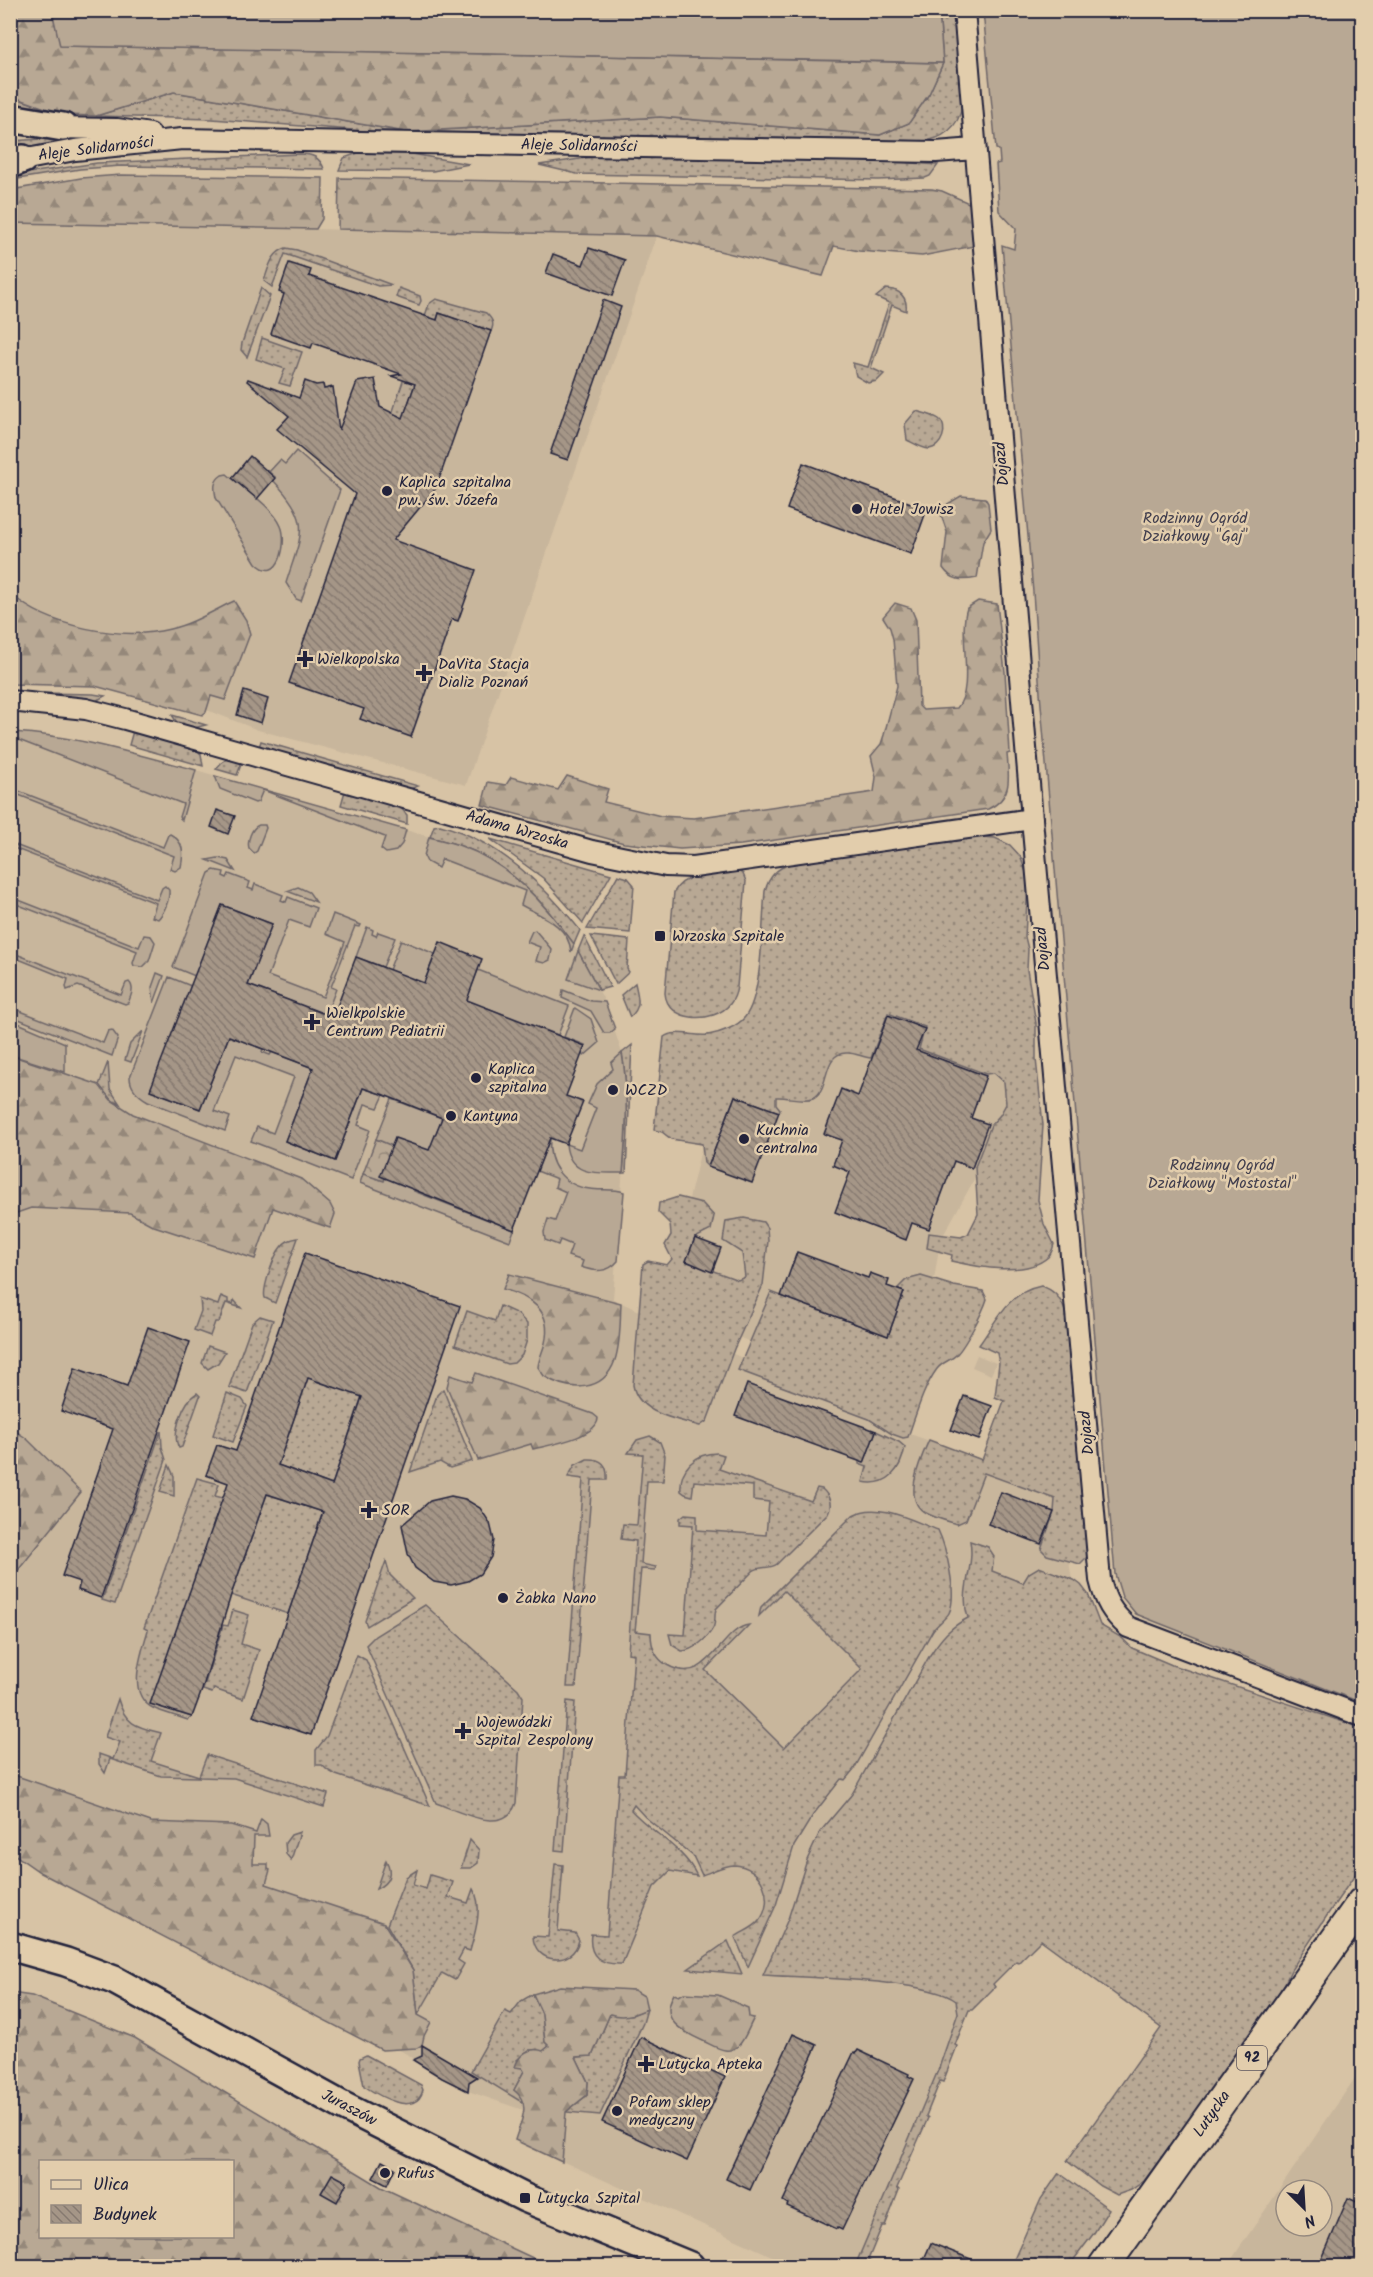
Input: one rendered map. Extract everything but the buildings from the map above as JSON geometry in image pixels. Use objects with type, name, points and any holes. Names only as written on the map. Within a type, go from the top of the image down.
[{"type":"main road","name":"Lutycka","points":[[1104,2266],[1362,1904]]},
{"type":"street","name":"Dojazd","points":[[964,10],[1032,819],[1098,1556],[1105,1598],[1114,1615],[1128,1627],[1147,1636],[1362,1716]]},
{"type":"street","points":[[10,118],[63,127]]},
{"type":"street","name":"Aleje Solidarności","points":[[10,130],[63,127],[117,129],[182,139]]},
{"type":"street","name":"Aleje Solidarności","points":[[15,162],[93,147],[182,139],[936,152],[975,149]]},
{"type":"street","name":"Adama Wrzoska","points":[[10,701],[60,705],[125,719],[592,851],[666,866],[694,867],[758,859],[1032,819]]},
{"type":"street","name":"Juraszów","points":[[10,1947],[58,1959],[114,1980],[343,2106],[525,2198],[690,2266]]},
{"type":"shaded area","points":[[11,223],[657,236],[466,785],[258,730],[207,710],[103,681],[11,679]]},
{"type":"shaded area","name":"Wojewódzki Szpital Zespolony","points":[[11,732],[50,735],[105,746],[430,837],[515,878],[557,921],[578,951],[605,1002],[622,1053],[627,1083],[627,1113],[613,1299],[907,1433],[1056,1485],[1081,1633],[985,1998],[969,2010],[943,2082],[940,2081],[926,2116],[928,2118],[897,2188],[899,2190],[885,2226],[882,2226],[868,2260],[871,2262],[869,2266],[794,2266],[515,2140],[523,2110],[468,2091],[442,2078],[410,2056],[11,1828]]},
{"type":"shaded area","points":[[847,971],[1005,1027],[1009,1117],[940,1241],[924,1346],[894,1401],[663,1306],[706,1129],[734,1064]]},
{"type":"shaded area","points":[[977,1355],[996,1363],[991,1375],[972,1367]]},
{"type":"shaded area","points":[[1362,2067],[1362,2266],[1227,2266],[1274,2197],[1274,2238],[1334,2238],[1334,2178],[1287,2178]]},
{"type":"green space","points":[[11,10],[52,11],[61,46],[943,63],[929,94],[909,123],[880,135],[660,117],[406,132],[174,92],[96,116],[65,115],[11,96]]},
{"type":"green space","points":[[939,10],[955,11],[962,106],[953,126],[943,135],[929,140],[409,132],[660,117],[880,135],[909,123],[929,94],[943,63]]},
{"type":"green space","points":[[52,11],[939,11],[943,63],[60,46]]},
{"type":"green space","points":[[983,11],[1362,11],[1362,1703],[1136,1614],[1122,1597],[1115,1574],[1002,245],[1014,249],[1016,229],[999,211],[996,164],[1000,163],[999,150],[996,149]]},
{"type":"green space","points":[[174,92],[404,132],[212,119],[96,116]]},
{"type":"green space","points":[[10,96],[65,115],[11,109]]},
{"type":"green space","points":[[70,137],[99,138],[11,154],[11,141]]},
{"type":"green space","points":[[358,153],[412,154],[469,164],[433,171],[339,170],[344,158]]},
{"type":"green space","points":[[300,154],[315,157],[324,169],[121,166],[80,169],[11,180],[11,177],[21,174],[97,163]]},
{"type":"green space","points":[[593,157],[899,162],[938,165],[930,176],[925,178],[878,180],[577,174],[539,165]]},
{"type":"green space","points":[[121,175],[323,178],[322,219],[316,229],[11,223],[11,190],[81,178]]},
{"type":"green space","points":[[339,178],[932,189],[971,204],[974,246],[922,256],[859,251],[834,246],[823,276],[657,236],[338,229]]},
{"type":"green space","points":[[286,248],[392,285],[378,286],[285,254],[272,287],[264,281],[267,271],[277,253]]},
{"type":"green space","points":[[261,288],[270,296],[247,357],[241,350],[242,343]]},
{"type":"green space","points":[[399,288],[420,296],[419,305],[396,297]]},
{"type":"green space","points":[[886,289],[902,295],[906,302],[906,311],[892,305],[871,368],[884,374],[877,381],[868,383],[856,376],[853,363],[868,367],[889,303],[876,297]]},
{"type":"green space","points":[[436,299],[486,313],[493,326],[491,331],[439,313],[403,419],[392,414],[429,304]]},
{"type":"green space","points":[[262,338],[302,352],[290,386],[279,383],[285,369],[256,359]]},
{"type":"green space","points":[[916,411],[934,416],[942,423],[943,437],[934,448],[924,448],[907,440],[905,424]]},
{"type":"green space","points":[[296,451],[340,490],[301,601],[296,599],[286,583],[299,539],[299,518],[286,495],[273,480],[275,477],[269,472],[280,460],[285,464]]},
{"type":"green space","points":[[227,474],[265,505],[281,526],[282,551],[276,566],[271,569],[264,569],[256,563],[216,498],[216,482],[219,477]]},
{"type":"green space","points":[[961,496],[985,498],[988,503],[991,529],[983,542],[977,578],[967,580],[954,578],[943,568],[947,532],[939,509]]},
{"type":"green space","points":[[11,594],[26,605],[65,623],[108,632],[130,633],[178,627],[234,601],[246,620],[250,634],[225,700],[211,696],[206,712],[202,715],[95,686],[11,684]]},
{"type":"green space","points":[[978,601],[997,604],[1005,672],[1010,753],[1007,754],[1008,786],[1006,793],[1002,799],[988,809],[741,845],[680,849],[624,843],[482,805],[488,782],[506,785],[511,777],[558,790],[567,776],[608,789],[604,802],[661,816],[694,818],[874,792],[876,777],[871,756],[881,744],[897,686],[893,639],[890,628],[883,617],[895,603],[911,608],[916,620],[919,706],[923,710],[957,708],[965,688],[964,632],[967,608]]},
{"type":"green space","points":[[43,693],[93,694],[105,696],[94,702]]},
{"type":"green space","points":[[172,715],[206,725],[194,728],[178,724]]},
{"type":"green space","points":[[133,731],[194,748],[201,754],[203,766],[129,745]]},
{"type":"green space","points":[[11,732],[81,741],[196,770],[182,820],[179,817],[183,804],[16,739],[11,751]]},
{"type":"green space","points":[[261,741],[418,786],[403,789],[259,747]]},
{"type":"green space","points":[[227,759],[242,762],[237,775],[216,769]]},
{"type":"green space","points":[[215,776],[406,830],[402,844],[396,851],[386,853],[381,849],[385,837],[263,790],[258,802],[255,803],[220,789]]},
{"type":"green space","points":[[11,788],[163,847],[170,834],[178,840],[182,848],[181,867],[175,871],[170,869],[174,856],[11,792]]},
{"type":"green space","points":[[345,791],[401,808],[407,815],[407,824],[341,805]]},
{"type":"green space","points":[[259,825],[265,825],[266,828],[257,851],[254,853],[249,848],[249,838]]},
{"type":"green space","points":[[440,825],[481,841],[518,866],[535,881],[580,930],[574,944],[551,914],[525,886],[510,874],[478,853],[430,837],[434,826]]},
{"type":"green space","points":[[429,837],[478,853],[525,886],[574,944],[571,952],[569,943],[560,928],[521,905],[525,891],[442,859],[438,868],[427,862],[424,856]]},
{"type":"green space","points":[[981,837],[995,838],[1010,845],[1020,856],[1028,882],[1025,937],[1028,949],[1027,970],[1036,1023],[1036,1059],[1043,1125],[1038,1200],[1044,1224],[1054,1244],[1048,1257],[1027,1267],[1001,1269],[951,1261],[952,1255],[927,1248],[929,1233],[961,1237],[968,1234],[978,1214],[975,1167],[991,1125],[1006,1104],[1004,1082],[994,1073],[986,1074],[919,1049],[925,1027],[888,1013],[871,1058],[851,1053],[839,1054],[830,1064],[819,1094],[813,1098],[776,1097],[779,1112],[735,1096],[708,1167],[704,1163],[702,1144],[671,1139],[662,1132],[654,1130],[664,1037],[679,1033],[703,1035],[723,1031],[742,1021],[751,1006],[758,975],[765,891],[774,873],[792,863]]},
{"type":"green space","points":[[490,839],[611,874],[583,923],[543,878]]},
{"type":"green space","points":[[10,843],[157,900],[165,886],[169,890],[166,906],[158,919],[152,917],[156,903],[11,847]]},
{"type":"green space","points":[[218,858],[228,860],[235,871],[207,860]]},
{"type":"green space","points":[[214,870],[224,872],[223,876],[227,878],[229,874],[250,882],[248,888],[253,890],[255,884],[283,895],[281,900],[286,902],[288,897],[316,908],[309,927],[289,920],[268,976],[323,997],[345,942],[326,934],[333,914],[361,925],[360,927],[355,926],[331,987],[336,989],[326,1015],[248,985],[272,924],[222,905],[195,976],[173,967],[209,873]]},
{"type":"green space","points":[[739,871],[746,881],[735,996],[723,1011],[713,1015],[692,1017],[682,1015],[668,1003],[665,993],[674,892],[686,880],[703,874]]},
{"type":"green space","points":[[618,875],[628,878],[634,885],[630,933],[587,929]]},
{"type":"green space","points":[[298,887],[309,892],[316,902],[287,891]]},
{"type":"green space","points":[[11,897],[139,947],[144,935],[151,936],[155,942],[149,961],[143,967],[134,966],[137,951],[11,902]]},
{"type":"green space","points":[[367,927],[373,930],[372,934],[376,936],[378,932],[395,938],[383,967],[356,957]]},
{"type":"green space","points":[[535,930],[552,950],[550,960],[544,963],[536,961],[540,947],[527,942],[532,931]]},
{"type":"green space","points":[[584,936],[610,987],[599,990],[578,951]]},
{"type":"green space","points":[[591,936],[629,940],[627,969],[629,972],[616,984]]},
{"type":"green space","points":[[401,940],[435,954],[405,1033],[406,977],[389,970]]},
{"type":"green space","points":[[578,951],[599,990],[568,979]]},
{"type":"green space","points":[[11,952],[121,995],[126,983],[129,982],[132,989],[128,1003],[125,1004],[78,986],[67,990],[68,979],[11,956]]},
{"type":"green space","points":[[478,970],[569,1006],[558,1035],[485,1007],[465,1057],[447,1050]]},
{"type":"green space","points":[[157,973],[164,976],[154,1003],[152,987]]},
{"type":"green space","points":[[169,977],[191,986],[151,1090],[200,1109],[229,1036],[263,1049],[262,1052],[270,1055],[272,1052],[313,1068],[285,1141],[335,1161],[363,1088],[384,1095],[378,1108],[365,1104],[358,1125],[370,1130],[351,1180],[251,1141],[257,1127],[273,1133],[294,1077],[236,1055],[214,1111],[230,1117],[225,1131],[148,1101],[136,1092],[130,1077]]},
{"type":"green space","points":[[635,983],[638,1006],[630,1017],[621,995]]},
{"type":"green space","points":[[563,990],[591,1001],[605,1002],[615,1029],[610,1033],[604,1033],[591,1011],[562,998]]},
{"type":"green space","points":[[10,1007],[103,1043],[108,1031],[112,1030],[118,1038],[112,1056],[11,1016]]},
{"type":"green space","points":[[575,1008],[591,1019],[599,1043],[584,1056],[582,1055],[585,1045],[564,1037]]},
{"type":"green space","points":[[11,1020],[65,1043],[65,1072],[11,1055]]},
{"type":"green space","points":[[143,1031],[131,1062],[125,1060],[130,1044]]},
{"type":"green space","points":[[632,1045],[626,1173],[623,1173],[626,1098],[622,1053]]},
{"type":"green space","points":[[622,1053],[626,1098],[623,1173],[586,1171],[573,1162],[568,1155],[566,1144],[580,1149],[596,1108],[588,1104],[597,1084],[613,1069],[611,1063]]},
{"type":"green space","points":[[10,1055],[99,1085],[111,1100],[133,1114],[301,1179],[330,1204],[335,1214],[330,1228],[273,1208],[255,1259],[154,1226],[130,1213],[31,1208],[11,1215]]},
{"type":"green space","points":[[108,1062],[110,1089],[120,1104],[111,1100],[99,1085]]},
{"type":"green space","points":[[392,1099],[442,1118],[414,1191],[514,1230],[510,1241],[360,1183],[363,1174],[384,1181],[397,1148],[376,1139]]},
{"type":"green space","points":[[550,1138],[554,1165],[565,1178],[580,1187],[624,1192],[618,1261],[610,1268],[591,1270],[581,1267],[583,1261],[568,1256],[572,1245],[560,1240],[558,1245],[545,1240],[544,1232],[548,1219],[555,1221],[566,1192],[555,1187],[557,1179],[537,1171]]},
{"type":"green space","points":[[376,1139],[397,1147],[384,1182],[363,1174]]},
{"type":"green space","points":[[678,1197],[702,1203],[714,1216],[711,1230],[695,1238],[686,1261],[738,1280],[745,1277],[742,1253],[723,1241],[726,1221],[744,1218],[763,1222],[767,1228],[768,1241],[763,1285],[734,1349],[707,1421],[700,1426],[670,1418],[650,1409],[636,1395],[633,1385],[643,1264],[648,1261],[667,1265],[672,1259],[665,1245],[671,1235],[670,1224],[658,1212],[659,1203]]},
{"type":"green space","points":[[298,1238],[275,1303],[265,1298],[269,1272],[283,1245]]},
{"type":"green space","points":[[509,1274],[621,1303],[617,1353],[610,1371],[603,1379],[594,1384],[575,1387],[544,1376],[538,1367],[547,1332],[546,1322],[537,1307],[530,1301],[503,1289]]},
{"type":"green space","points":[[921,1276],[954,1286],[983,1291],[987,1299],[960,1351],[939,1367],[932,1376],[908,1437],[903,1438],[892,1434],[869,1419],[738,1370],[771,1292],[888,1336],[904,1292],[897,1289],[906,1280]]},
{"type":"green space","points":[[1041,1286],[1056,1295],[1065,1311],[1089,1555],[1080,1564],[1047,1555],[1041,1549],[1054,1512],[1055,1499],[984,1473],[966,1520],[957,1524],[926,1513],[915,1499],[915,1478],[929,1440],[982,1460],[1004,1401],[995,1397],[999,1363],[997,1353],[979,1345],[1011,1301],[1029,1289]]},
{"type":"green space","points":[[221,1296],[228,1299],[228,1303],[233,1304],[234,1300],[241,1308],[226,1303],[219,1322],[215,1322],[210,1336],[194,1330],[201,1311],[200,1299],[218,1305]]},
{"type":"green space","points":[[500,1306],[518,1314],[527,1324],[527,1340],[522,1355],[514,1363],[507,1364],[455,1345],[467,1311],[495,1321]]},
{"type":"green space","points":[[260,1316],[273,1320],[247,1393],[229,1387],[252,1323]]},
{"type":"green space","points":[[208,1346],[225,1352],[218,1363],[208,1369],[202,1363]]},
{"type":"green space","points":[[313,1363],[323,1367],[318,1382],[347,1391],[367,1381],[332,1485],[278,1465]]},
{"type":"green space","points":[[476,1373],[593,1414],[598,1418],[596,1425],[572,1439],[533,1449],[531,1444],[478,1460],[447,1387],[450,1375],[472,1382]]},
{"type":"green space","points":[[443,1389],[472,1461],[450,1468],[440,1462],[410,1472],[437,1395]]},
{"type":"green space","points":[[197,1393],[200,1396],[182,1447],[179,1448],[177,1427],[187,1403]]},
{"type":"green space","points":[[227,1393],[242,1399],[247,1406],[233,1442],[213,1435]]},
{"type":"green space","points":[[11,1428],[26,1438],[81,1492],[11,1579]]},
{"type":"green space","points":[[161,1431],[166,1460],[115,1604],[102,1600]]},
{"type":"green space","points":[[876,1431],[905,1447],[903,1455],[897,1470],[892,1475],[880,1482],[863,1482],[867,1467],[859,1464],[859,1461],[864,1462]]},
{"type":"green space","points":[[650,1436],[660,1442],[665,1455],[663,1481],[647,1481],[641,1564],[656,1567],[655,1570],[641,1569],[635,1631],[651,1633],[653,1647],[659,1659],[681,1670],[693,1669],[704,1664],[730,1636],[749,1625],[705,1670],[784,1748],[862,1669],[784,1591],[759,1616],[761,1607],[853,1515],[863,1511],[884,1511],[938,1530],[950,1571],[952,1595],[949,1613],[933,1630],[854,1769],[845,1780],[841,1779],[813,1815],[794,1846],[776,1905],[748,1967],[735,1937],[751,1928],[764,1913],[766,1894],[759,1878],[752,1871],[734,1865],[702,1875],[693,1856],[645,1817],[634,1805],[631,1810],[676,1848],[697,1876],[670,1871],[654,1887],[622,1964],[602,1961],[592,1949],[591,1934],[607,1935],[619,1775],[625,1775],[634,1654],[628,1653],[636,1541],[621,1539],[623,1524],[637,1525],[643,1454],[628,1453],[637,1440]]},
{"type":"green space","points":[[717,1453],[724,1455],[719,1469],[811,1501],[817,1488],[822,1489],[827,1494],[830,1506],[828,1513],[777,1564],[753,1571],[716,1609],[714,1626],[708,1636],[695,1646],[682,1651],[672,1645],[669,1634],[685,1635],[693,1525],[680,1524],[680,1518],[685,1514],[697,1515],[697,1530],[766,1535],[769,1502],[753,1500],[753,1486],[694,1481],[692,1496],[681,1491],[683,1476],[690,1464],[702,1456]]},
{"type":"green space","points":[[587,1459],[600,1461],[605,1466],[607,1480],[592,1480],[576,1687],[567,1687],[583,1479],[568,1477],[575,1465]]},
{"type":"green space","points":[[169,1465],[174,1476],[174,1496],[160,1492]]},
{"type":"green space","points":[[197,1478],[219,1484],[215,1496],[223,1498],[151,1704],[192,1717],[188,1720],[153,1708],[144,1702],[138,1683],[138,1672],[148,1630],[144,1628]]},
{"type":"green space","points":[[267,1494],[323,1512],[288,1614],[231,1595]]},
{"type":"green space","points":[[970,1541],[988,1547],[994,1556],[992,1571],[1023,1583],[1029,1573],[1039,1567],[1074,1580],[1088,1594],[1100,1625],[1122,1638],[1132,1648],[1172,1665],[1362,1728],[1362,1865],[1291,1970],[1277,2000],[1144,2181],[1131,2190],[1117,2195],[1100,2186],[1067,2161],[1161,2028],[1041,1940],[1019,1962],[1016,1961],[993,1984],[995,1987],[972,2010],[969,2010],[943,2082],[940,2081],[926,2116],[928,2118],[897,2188],[899,2190],[885,2226],[882,2226],[868,2260],[871,2262],[869,2266],[855,2266],[939,2068],[958,2013],[956,2001],[920,1988],[893,1984],[763,1975],[788,1919],[807,1860],[820,1832],[852,1794],[934,1649],[951,1629],[968,1618],[965,1598],[971,1560]]},
{"type":"green space","points":[[386,1561],[390,1575],[413,1598],[367,1626],[365,1621]]},
{"type":"green space","points":[[425,1605],[518,1689],[523,1697],[516,1803],[510,1813],[502,1818],[480,1819],[436,1803],[366,1645],[375,1636]]},
{"type":"green space","points":[[233,1610],[249,1615],[241,1644],[259,1650],[243,1699],[214,1689],[212,1693],[203,1690],[223,1625],[228,1626]]},
{"type":"green space","points":[[357,1655],[366,1660],[430,1806],[336,1775],[322,1765],[316,1765],[316,1750],[327,1736]]},
{"type":"green space","points":[[118,1699],[124,1714],[134,1724],[161,1733],[151,1761],[199,1776],[207,1755],[328,1794],[324,1807],[234,1778],[161,1776],[110,1759],[105,1773],[99,1764],[99,1754],[113,1759],[120,1742],[105,1737]]},
{"type":"green space","points":[[567,1701],[575,1702],[564,1851],[555,1850]]},
{"type":"green space","points":[[11,1774],[151,1822],[231,1825],[256,1833],[261,1819],[267,1824],[269,1836],[254,1836],[253,1864],[268,1864],[270,1870],[266,1884],[384,1923],[413,1970],[418,2015],[431,2022],[422,2045],[417,2048],[382,2050],[41,1873],[11,1852]]},
{"type":"green space","points":[[300,1832],[291,1860],[286,1854],[285,1843],[291,1835]]},
{"type":"green space","points":[[470,1840],[479,1850],[478,1863],[471,1868],[461,1868]]},
{"type":"green space","points":[[386,1860],[389,1869],[387,1881],[376,1889]]},
{"type":"green space","points":[[555,1864],[563,1865],[558,1931],[575,1933],[579,1940],[569,1955],[554,1959],[540,1952],[533,1936],[548,1937]]},
{"type":"green space","points":[[417,1870],[413,1885],[426,1889],[430,1875],[453,1882],[448,1897],[468,1903],[473,1889],[478,1903],[476,1928],[470,1951],[464,1949],[458,1960],[464,1964],[455,1980],[442,1973],[418,2015],[413,1970],[387,1925],[406,1877]]},
{"type":"green space","points":[[728,1941],[742,1974],[688,1969]]},
{"type":"green space","points":[[560,1986],[634,1990],[644,1996],[647,2009],[624,2016],[610,2014],[592,2056],[576,2057],[588,2082],[587,2095],[566,2112],[562,2162],[515,2140],[524,2107],[523,2101],[514,2090],[524,2071],[522,2068],[515,2067],[519,2058],[529,2050],[543,2051],[549,2046],[545,2042],[542,2014],[533,1994]]},
{"type":"green space","points":[[11,1993],[32,1996],[135,2038],[381,2187],[550,2266],[11,2266]]},
{"type":"green space","points":[[684,1993],[718,1995],[748,2008],[749,2017],[754,2018],[745,2037],[730,2050],[719,2049],[681,2029],[671,2018],[669,2011],[674,1994],[679,1996]]},
{"type":"green space","points":[[533,1994],[542,2014],[545,2042],[549,2046],[543,2051],[529,2050],[517,2060],[524,2071],[514,2090],[523,2097],[525,2104],[471,2071],[505,2011],[511,2014],[521,2001]]},
{"type":"green space","points":[[647,2009],[643,2023],[600,2115],[566,2112],[587,2095],[588,2082],[576,2057],[592,2056],[610,2014],[632,2015]]},
{"type":"green space","points":[[366,2055],[421,2085],[423,2090],[419,2098],[413,2103],[405,2104],[387,2099],[364,2086],[359,2061]]},
{"type":"green space","points":[[1059,2173],[1109,2209],[1069,2266],[1011,2266],[1041,2199]]},
{"type":"place","name":"Kaplica szpitalna pw. św. Józefa","points":[[387,491]]},
{"type":"place","name":"Hotel Jowisz","points":[[857,509]]},
{"type":"place","name":"Wielkopolska","points":[[305,659]]},
{"type":"place","name":"DaVita Stacja Dializ Poznań","points":[[424,673]]},
{"type":"place","name":"Wrzoska Szpitale","points":[[660,936]]},
{"type":"place","name":"Wielkpolskie Centrum Pediatrii","points":[[312,1022]]},
{"type":"place","name":"Kaplica szpitalna","points":[[476,1078]]},
{"type":"place","name":"WCZD","points":[[613,1090]]},
{"type":"place","name":"Kantyna","points":[[451,1116]]},
{"type":"place","name":"Kuchnia centralna","points":[[744,1139]]},
{"type":"place","name":"SOR","points":[[369,1510]]},
{"type":"place","name":"Żabka Nano","points":[[503,1598]]},
{"type":"place","name":"Wojewódzki Szpital Zespolony","points":[[463,1731]]},
{"type":"place","name":"Lutycka Apteka","points":[[646,2064]]},
{"type":"place","name":"Pofam sklep medyczny","points":[[617,2111]]},
{"type":"place","name":"Rufus","points":[[385,2173]]},
{"type":"place","name":"Lutycka Szpital","points":[[525,2198]]},
{"type":"park label","name":"Rodzinny Ogród Działkowy \"Gaj\"","points":[[1195,527]]},
{"type":"park label","name":"Rodzinny Ogród Działkowy \"Mostostal\"","points":[[1222,1174]]}]
